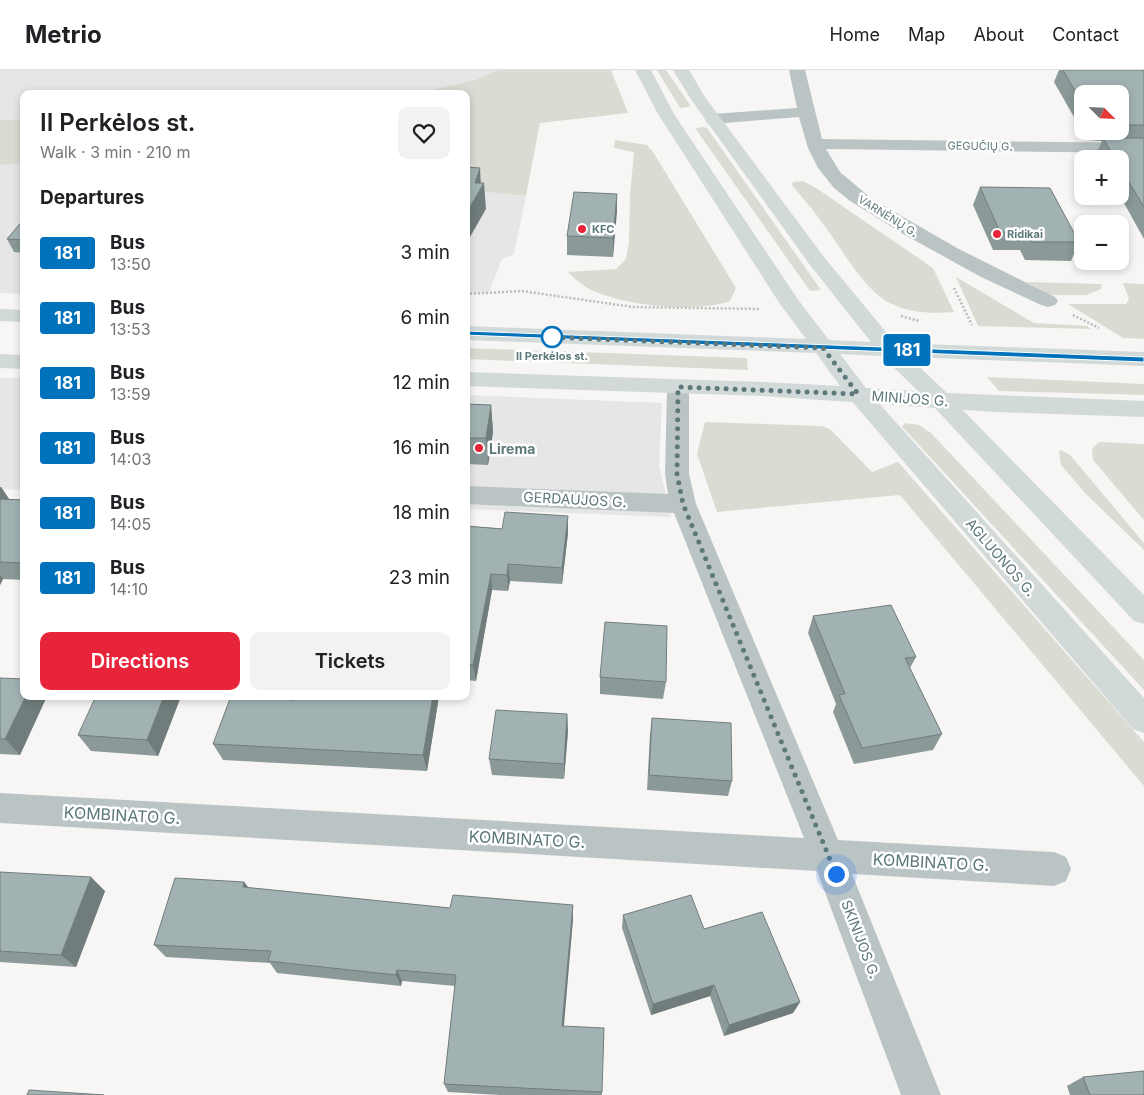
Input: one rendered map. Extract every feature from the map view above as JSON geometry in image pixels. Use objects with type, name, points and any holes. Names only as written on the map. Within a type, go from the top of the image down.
[{"type":"main road","points":[[643,70],[656,98],[692,121],[817,261],[889,350],[940,400],[1144,613]]},
{"type":"main road","points":[[681,70],[692,121]]},
{"type":"main road","name":"AGLUONOS G.","points":[[692,121],[791,304],[823,348],[858,394],[1144,720]]},
{"type":"main road","points":[[0,315],[20,316]]},
{"type":"main road","points":[[470,333],[1144,359]]},
{"type":"main road","points":[[0,361],[20,362]]},
{"type":"main road","name":"MINIJOS G.","points":[[470,379],[858,394],[940,400],[1144,409]]},
{"type":"street","name":"VARNĖNŲ G.","points":[[797,70],[806,112],[816,144],[826,167],[842,185],[860,200],[933,244],[990,274],[1048,301]]},
{"type":"street","points":[[692,121],[806,112]]},
{"type":"street","name":"GEGUČIŲ G.","points":[[816,144],[1144,148]]},
{"type":"street","name":"SKINIJOS G.","points":[[678,387],[677,474],[683,504],[828,856],[921,1095]]},
{"type":"street","name":"GERDAUJOS G.","points":[[470,495],[683,504]]},
{"type":"street","name":"KOMBINATO G.","points":[[0,808],[1054,869]]},
{"type":"shaded area","points":[[0,70],[499,70],[475,80],[430,90],[20,90],[20,119],[0,120]]},
{"type":"shaded area","points":[[499,70],[611,70],[628,113],[540,123],[526,196],[470,190],[470,90],[430,90],[475,80]]},
{"type":"shaded area","points":[[657,70],[666,70],[690,105],[689,107],[680,108]]},
{"type":"shaded area","points":[[20,119],[20,164],[0,165],[0,120]]},
{"type":"shaded area","points":[[696,128],[707,128],[821,290],[810,291],[697,131]]},
{"type":"shaded area","points":[[615,140],[647,145],[653,152],[736,288],[730,301],[700,307],[682,307],[626,301],[592,290],[581,284],[568,272],[616,269],[626,259],[629,241],[630,195],[634,152],[614,148]]},
{"type":"shaded area","points":[[20,164],[20,294],[0,293],[0,165]]},
{"type":"shaded area","points":[[803,181],[933,268],[954,312],[930,313],[913,311],[897,306],[880,297],[861,278],[818,216],[792,185],[793,182]]},
{"type":"shaded area","points":[[470,190],[526,196],[514,254],[502,259],[489,292],[470,294]]},
{"type":"shaded area","points":[[956,277],[1034,323],[1087,326],[1091,329],[978,326]]},
{"type":"shaded area","points":[[1026,282],[1102,284],[1101,289],[1087,295],[1050,295]]},
{"type":"shaded area","points":[[1123,283],[1144,284],[1144,339],[1123,338],[1068,304],[1126,304],[1129,299]]},
{"type":"shaded area","points":[[470,348],[747,358],[748,370],[470,359]]},
{"type":"shaded area","points":[[987,377],[1144,384],[1144,395],[999,391]]},
{"type":"shaded area","points":[[0,378],[20,378],[20,490],[0,489]]},
{"type":"shaded area","points":[[470,395],[662,403],[659,466],[671,517],[470,509]]},
{"type":"shaded area","points":[[705,422],[822,426],[830,429],[872,472],[898,462],[1144,742],[1144,786],[900,495],[717,512],[697,454]]},
{"type":"shaded area","points":[[905,423],[919,425],[931,433],[1144,660],[1144,690],[902,427]]},
{"type":"shaded area","points":[[1099,442],[1144,444],[1144,520],[1093,460],[1092,449]]},
{"type":"shaded area","points":[[1061,450],[1070,455],[1144,543],[1144,550],[1085,493],[1061,465],[1059,452]]},
{"type":"building","points":[[1063,70],[1144,70],[1144,125],[1129,125],[1129,85],[1074,85],[1074,89]]},
{"type":"building","points":[[1144,138],[1144,207],[1129,182],[1129,150],[1110,150],[1104,140]]},
{"type":"building","points":[[470,167],[480,168],[475,183],[484,183],[470,207]]},
{"type":"building","points":[[980,187],[1050,188],[1074,233],[1074,242],[1032,242],[1028,232],[1000,232]]},
{"type":"building","points":[[574,192],[617,194],[613,238],[567,236]]},
{"type":"building","points":[[20,224],[20,240],[7,239]]},
{"type":"building","points":[[470,404],[491,405],[486,438],[470,438]]},
{"type":"building","points":[[0,499],[20,500],[20,563],[0,562]]},
{"type":"building","points":[[505,512],[568,516],[562,568],[508,564],[507,575],[491,574],[473,665],[470,665],[470,526],[502,529]]},
{"type":"building","points":[[891,605],[916,657],[905,658],[942,734],[862,748],[839,695],[845,694],[813,616]]},
{"type":"building","points":[[605,622],[667,626],[666,682],[600,677]]},
{"type":"building","points":[[0,678],[20,679],[20,700],[24,700],[5,739],[0,739]]},
{"type":"building","points":[[94,700],[162,700],[147,740],[78,735]]},
{"type":"building","points":[[230,700],[432,700],[423,755],[213,744]]},
{"type":"building","points":[[496,710],[567,714],[564,764],[489,759]]},
{"type":"building","points":[[652,718],[731,723],[732,781],[649,775]]},
{"type":"building","points":[[0,872],[91,877],[61,955],[0,951]]},
{"type":"building","points":[[175,878],[244,882],[243,887],[450,908],[453,895],[573,905],[562,1026],[604,1028],[602,1092],[444,1084],[456,975],[397,970],[396,975],[268,961],[271,951],[154,945]]},
{"type":"building","points":[[691,895],[704,929],[762,912],[800,1002],[729,1025],[714,985],[653,1004],[623,915]]},
{"type":"building","points":[[1144,1071],[1144,1095],[1090,1095],[1083,1077]]},
{"type":"building","points":[[29,1090],[104,1095],[27,1095]]},
{"type":"bus line","name":"181","points":[[470,333],[762,346],[1144,359]]},
{"type":"place","name":"KFC","points":[[582,229]]},
{"type":"place","name":"Ridikai","points":[[997,234]]},
{"type":"place","name":"II Perkėlos st.","points":[[552,337]]},
{"type":"place","name":"Lirema","points":[[479,448]]},
{"type":"route","points":[[552,337],[544,337],[823,348],[858,394],[678,387],[677,474],[683,504],[836,874]]}]
